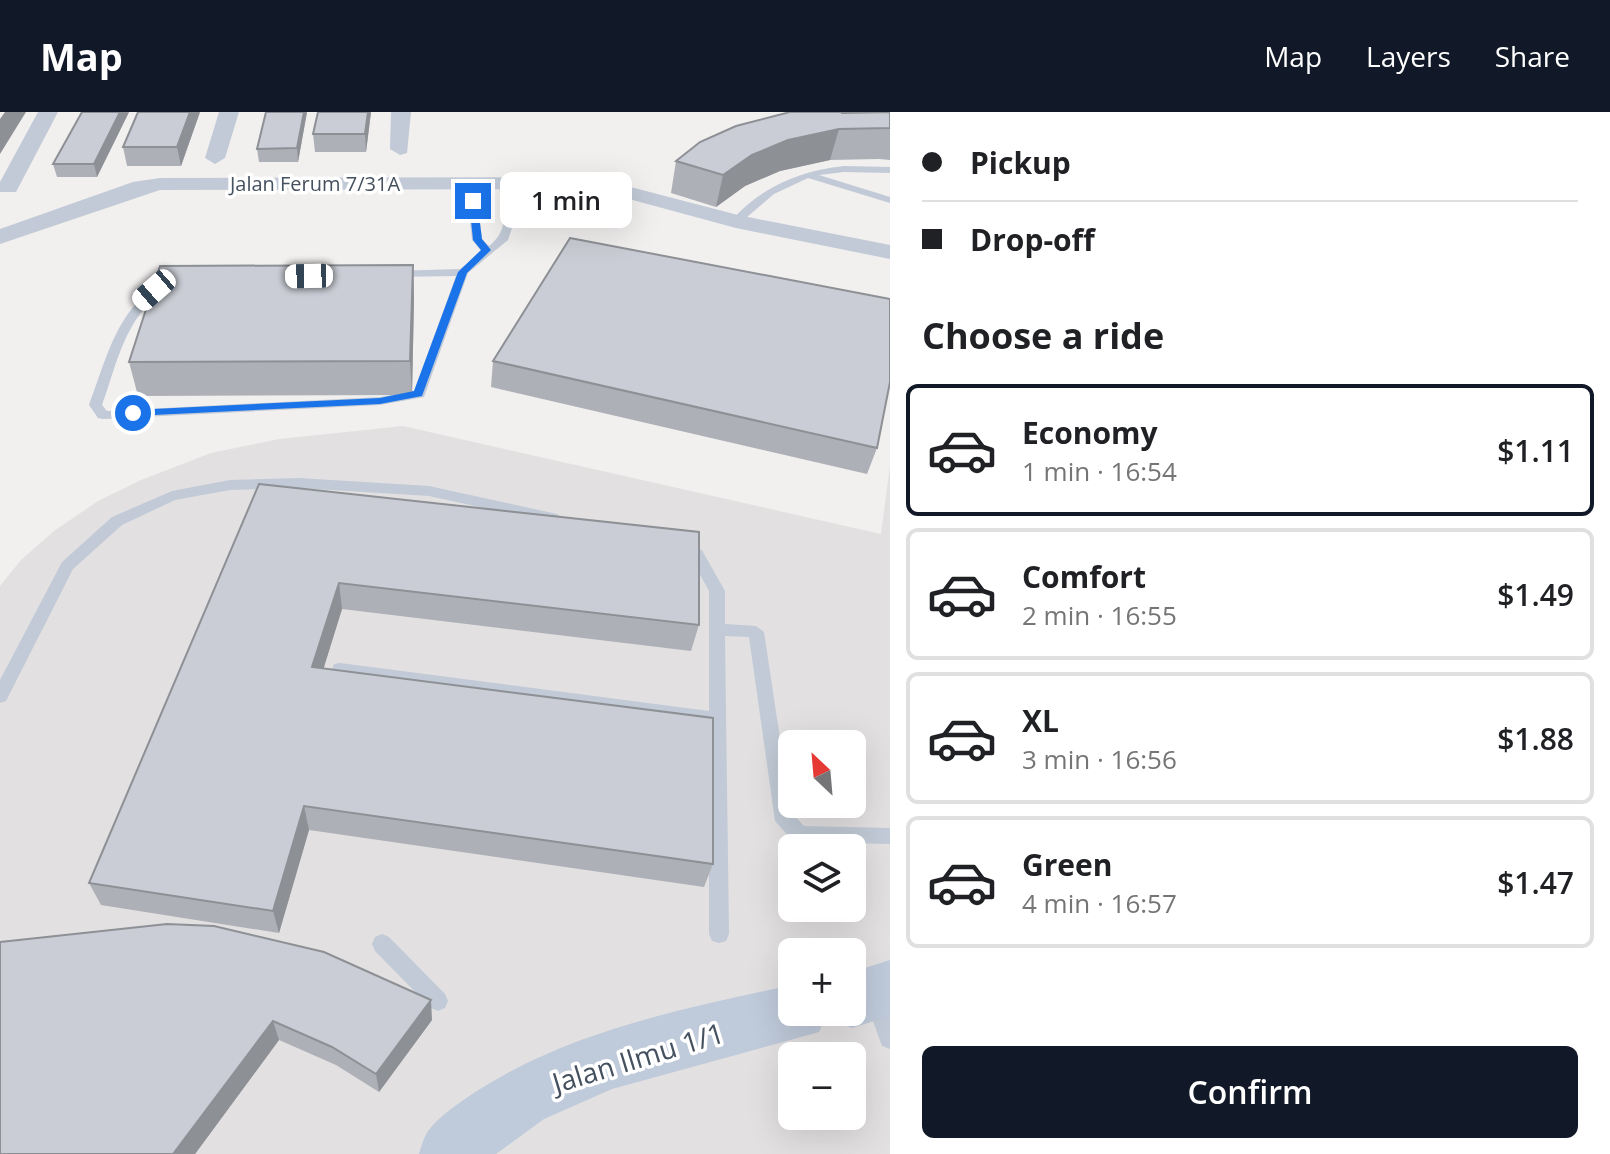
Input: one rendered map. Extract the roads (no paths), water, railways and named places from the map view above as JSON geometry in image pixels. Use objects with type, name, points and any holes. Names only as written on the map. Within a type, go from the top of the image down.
[{"type":"street","points":[[8,187],[48,112]]},
{"type":"street","points":[[215,158],[229,112]]},
{"type":"street","points":[[400,149],[401,112]]},
{"type":"street","name":"Jalan Ferum 7/31A","points":[[0,237],[141,187],[160,184],[592,183],[736,221],[890,252]]},
{"type":"street","name":"Jalan Ilmu 1/1","points":[[450,1154],[465,1138],[534,1089],[624,1057],[778,1017]]},
{"type":"lane","points":[[736,221],[764,193],[806,174],[890,170]]},
{"type":"lane","points":[[806,174],[890,200]]},
{"type":"lane","points":[[471,182],[477,240],[486,250]]},
{"type":"lane","points":[[178,281],[154,290],[139,303],[95,405],[103,415],[380,401],[419,394],[463,272],[486,250],[503,240],[510,219],[504,182]]},
{"type":"lane","points":[[370,274],[463,272]]},
{"type":"lane","points":[[0,696],[67,566],[117,521],[172,496],[230,485],[299,483],[429,491],[581,524]]},
{"type":"lane","points":[[670,545],[697,554],[717,591],[719,934]]},
{"type":"lane","points":[[717,629],[756,632],[782,815],[799,834],[890,836]]},
{"type":"lane","points":[[340,669],[717,719]]},
{"type":"lane","points":[[382,944],[438,1001]]}]
